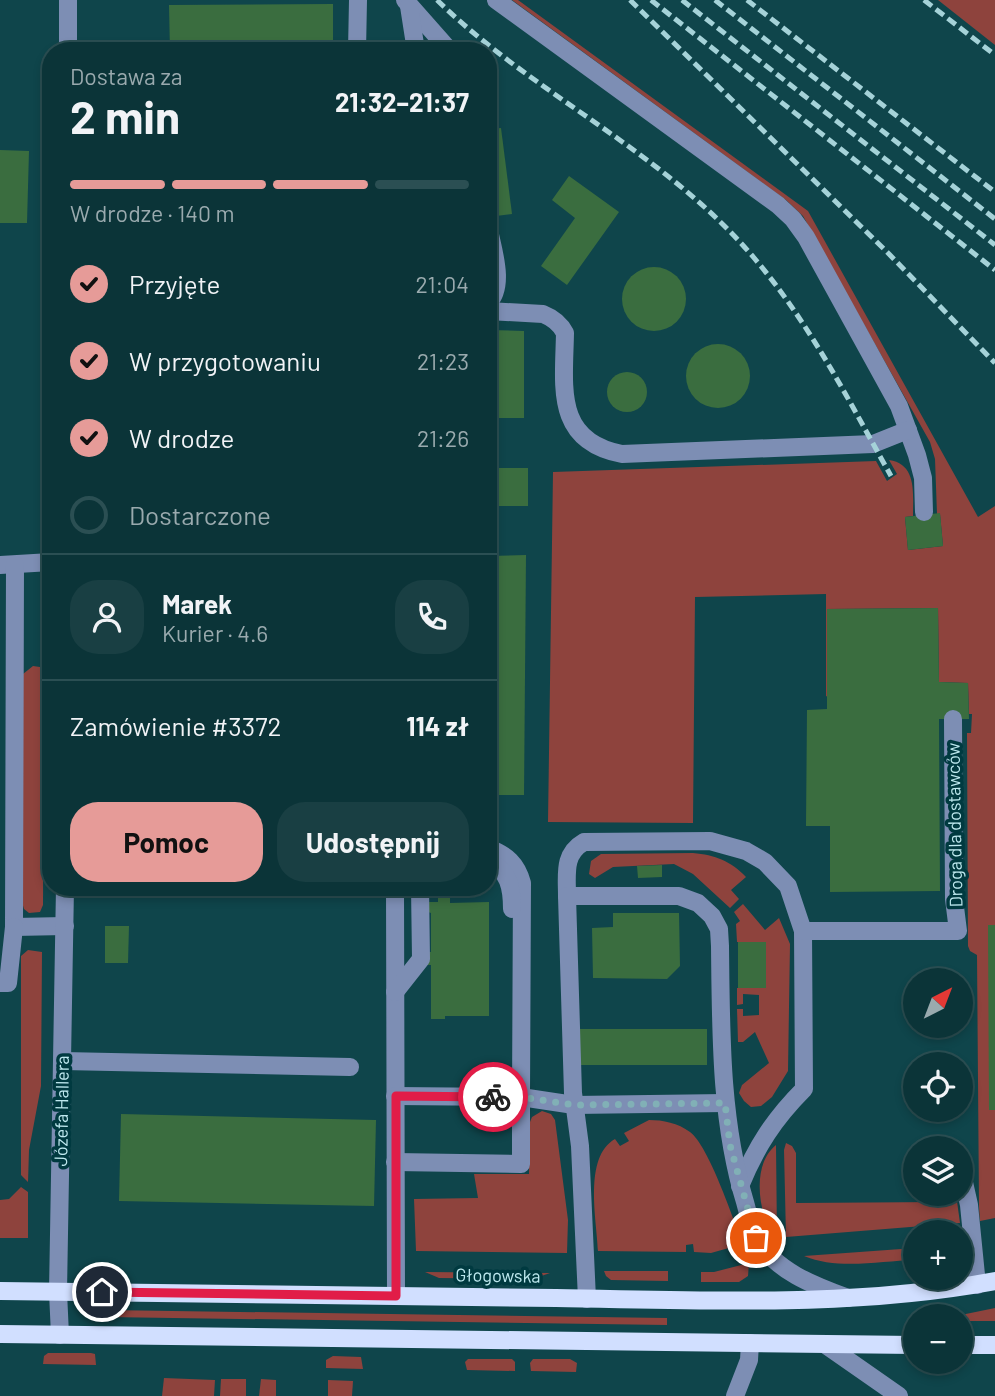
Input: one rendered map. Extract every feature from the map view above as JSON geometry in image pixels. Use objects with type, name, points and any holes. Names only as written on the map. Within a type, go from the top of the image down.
[{"type":"main road","name":"Głogowska","points":[[0,1291],[587,1298],[848,1298],[919,1293],[995,1281]]},
{"type":"main road","points":[[0,1334],[903,1345]]},
{"type":"main road","points":[[973,1345],[995,1345]]},
{"type":"street","points":[[68,0],[68,42]]},
{"type":"street","points":[[357,42],[358,0]]},
{"type":"street","points":[[496,0],[786,212],[806,237],[894,398],[908,430],[923,478],[924,512]]},
{"type":"street","points":[[407,2],[414,42]]},
{"type":"street","points":[[407,2],[442,42]]},
{"type":"street","points":[[497,312],[542,314],[562,326],[565,333],[566,409],[578,430],[597,446],[609,451],[622,454],[873,444],[908,430]]},
{"type":"street","points":[[0,983],[8,984],[14,927],[8,565],[42,563]]},
{"type":"street","name":"Droga dla dostawców","points":[[803,931],[958,931],[954,899],[953,719]]},
{"type":"street","points":[[587,1298],[581,1158],[574,1105],[567,897],[570,856],[575,847],[584,842],[710,841],[746,851],[765,863],[788,887],[803,931],[804,1089],[781,1112],[753,1154],[740,1186]]},
{"type":"street","points":[[396,1162],[520,1164],[522,883],[518,870],[510,860],[497,853]]},
{"type":"street","points":[[497,867],[504,871],[512,890],[512,927],[522,949]]},
{"type":"street","name":"Józefa Hallera","points":[[60,1335],[58,1292],[65,896]]},
{"type":"street","points":[[395,896],[396,1296]]},
{"type":"street","points":[[395,992],[421,959],[420,896]]},
{"type":"street","points":[[567,897],[679,896],[698,903],[712,916],[719,929],[725,1103],[730,1145],[756,1238],[777,1263],[794,1275],[848,1298]]},
{"type":"street","points":[[14,927],[65,926]]},
{"type":"street","points":[[63,1061],[351,1067]]},
{"type":"street","points":[[396,1096],[521,1097],[574,1105],[725,1103]]},
{"type":"street","points":[[969,1206],[977,1285]]},
{"type":"street","points":[[735,1396],[749,1360],[750,1343]]},
{"type":"street","points":[[826,1345],[899,1396]]},
{"type":"shaded area","points":[[512,0],[518,0],[808,211],[978,517],[995,506],[995,1218],[980,1221],[979,1207],[977,955],[970,951],[968,946],[967,733],[971,733],[972,714],[969,714],[968,683],[939,682],[938,608],[827,609],[828,697],[826,594],[695,597],[693,823],[548,822],[553,472],[876,461],[887,481],[897,474],[889,460],[905,467],[911,481],[913,516],[905,517],[908,550],[943,546],[940,514],[937,514],[935,459],[930,442],[803,216],[786,200]]},
{"type":"shaded area","points":[[938,0],[995,0],[995,45]]},
{"type":"shaded area","points":[[33,666],[42,668],[43,905],[40,912],[29,913],[22,902],[23,674]]},
{"type":"shaded area","points":[[693,853],[722,860],[746,877],[731,890],[739,899],[730,908],[693,874],[674,864],[613,867],[595,878],[589,874],[591,861],[601,854]]},
{"type":"shaded area","points":[[743,904],[765,930],[779,918],[790,944],[788,1071],[772,1097],[761,1106],[751,1107],[739,1093],[742,1085],[769,1063],[755,1032],[743,1042],[738,1042],[737,1009],[743,1009],[743,1016],[759,1015],[759,995],[743,994],[743,1004],[737,1005],[737,988],[766,988],[765,942],[737,942],[736,924],[740,921],[734,912]]},
{"type":"shaded area","points":[[28,950],[42,952],[41,1086],[29,1150],[28,1182],[21,1175],[21,956]]},
{"type":"shaded area","points":[[542,1111],[551,1114],[555,1120],[568,1220],[567,1253],[416,1251],[414,1199],[478,1198],[474,1174],[529,1174],[530,1122],[532,1117]]},
{"type":"shaded area","points":[[649,1120],[675,1124],[690,1132],[697,1140],[712,1167],[743,1244],[711,1253],[694,1252],[693,1244],[686,1245],[686,1252],[598,1251],[594,1190],[599,1160],[605,1148],[615,1139],[620,1146],[629,1141],[624,1133]]},
{"type":"shaded area","points":[[786,1143],[792,1146],[796,1153],[796,1203],[903,1202],[903,1206],[958,1206],[960,1220],[903,1220],[903,1228],[786,1237]]},
{"type":"shaded area","points":[[776,1145],[777,1237],[766,1221],[760,1189],[765,1160]]},
{"type":"shaded area","points":[[21,1187],[28,1192],[28,1238],[0,1238],[0,1200],[9,1199]]},
{"type":"shaded area","points":[[903,1249],[903,1261],[844,1264],[804,1256]]},
{"type":"shaded area","points":[[749,1263],[748,1276],[739,1282],[701,1282],[701,1272],[714,1272]]},
{"type":"shaded area","points":[[604,1271],[668,1271],[668,1281],[611,1280]]},
{"type":"shaded area","points":[[425,1272],[550,1273],[533,1279],[439,1278]]},
{"type":"shaded area","points":[[995,1308],[995,1321],[973,1321],[973,1313]]},
{"type":"shaded area","points":[[106,1310],[667,1318],[667,1325],[106,1317]]},
{"type":"shaded area","points":[[48,1353],[95,1354],[96,1365],[43,1364],[44,1356]]},
{"type":"shaded area","points":[[333,1356],[361,1357],[363,1369],[326,1368],[326,1360]]},
{"type":"shaded area","points":[[468,1359],[512,1359],[515,1362],[515,1371],[467,1370],[465,1362]]},
{"type":"shaded area","points":[[533,1359],[570,1359],[577,1363],[576,1372],[531,1371],[530,1363]]},
{"type":"shaded area","points":[[164,1378],[215,1380],[214,1396],[162,1396]]},
{"type":"shaded area","points":[[221,1379],[246,1379],[246,1396],[220,1396]]},
{"type":"shaded area","points":[[261,1379],[276,1380],[276,1396],[259,1396]]},
{"type":"shaded area","points":[[328,1380],[353,1381],[352,1396],[328,1396]]},
{"type":"building","points":[[333,4],[333,42],[170,42],[169,5]]},
{"type":"building","points":[[497,128],[501,128],[512,214],[497,216]]},
{"type":"building","points":[[0,150],[29,151],[27,223],[0,223]]},
{"type":"building","points":[[569,176],[619,212],[567,285],[541,266],[575,218],[552,200]]},
{"type":"building","points":[[648,267],[660,267],[677,276],[684,287],[684,311],[677,322],[660,331],[648,331],[636,326],[627,317],[622,305],[622,293],[627,281],[636,272]]},
{"type":"building","points":[[497,330],[524,331],[524,418],[497,418]]},
{"type":"building","points":[[712,344],[724,344],[741,353],[748,364],[748,388],[741,399],[724,408],[712,408],[700,403],[691,394],[686,382],[686,370],[691,358],[700,349]]},
{"type":"building","points":[[627,372],[641,378],[647,392],[641,406],[627,412],[613,406],[607,392],[613,378]]},
{"type":"building","points":[[497,468],[528,468],[528,506],[497,506]]},
{"type":"building","points":[[940,513],[943,546],[908,550],[905,517]]},
{"type":"building","points":[[526,555],[524,795],[497,795],[497,556]]},
{"type":"building","points":[[938,608],[939,682],[968,683],[969,719],[939,719],[940,891],[830,892],[830,826],[806,826],[807,710],[827,709],[827,609]]},
{"type":"building","points":[[662,865],[662,877],[638,878],[637,866]]},
{"type":"building","points":[[438,896],[450,896],[450,903],[489,902],[489,1016],[445,1016],[445,1019],[431,1019],[431,965],[428,965],[428,952],[431,952],[431,913],[428,912],[428,902],[438,902]]},
{"type":"building","points":[[613,913],[679,913],[680,966],[667,979],[593,978],[592,928],[613,927]]},
{"type":"building","points":[[988,925],[995,925],[995,1110],[989,1110]]},
{"type":"building","points":[[105,926],[129,926],[128,963],[105,963]]},
{"type":"building","points":[[738,942],[766,942],[766,988],[738,988]]},
{"type":"building","points":[[580,1029],[707,1029],[707,1065],[580,1065]]},
{"type":"building","points":[[121,1114],[376,1120],[374,1206],[119,1201]]},
{"type":"railway","points":[[437,0],[486,42]]},
{"type":"railway","points":[[630,0],[889,254],[995,363]]},
{"type":"railway","points":[[651,0],[995,270]]},
{"type":"railway","points":[[682,0],[995,245]]},
{"type":"railway","points":[[715,0],[995,219]]},
{"type":"railway","points":[[747,0],[995,192]]},
{"type":"railway","points":[[924,0],[995,55]]},
{"type":"railway","points":[[497,51],[668,176],[705,207],[739,241],[804,324],[891,476]]},
{"type":"way so far","points":[[493,1097],[521,1097],[574,1105],[725,1103],[730,1145],[756,1238]]},
{"type":"route","points":[[102,1292],[396,1296],[396,1096],[493,1097]]}]
